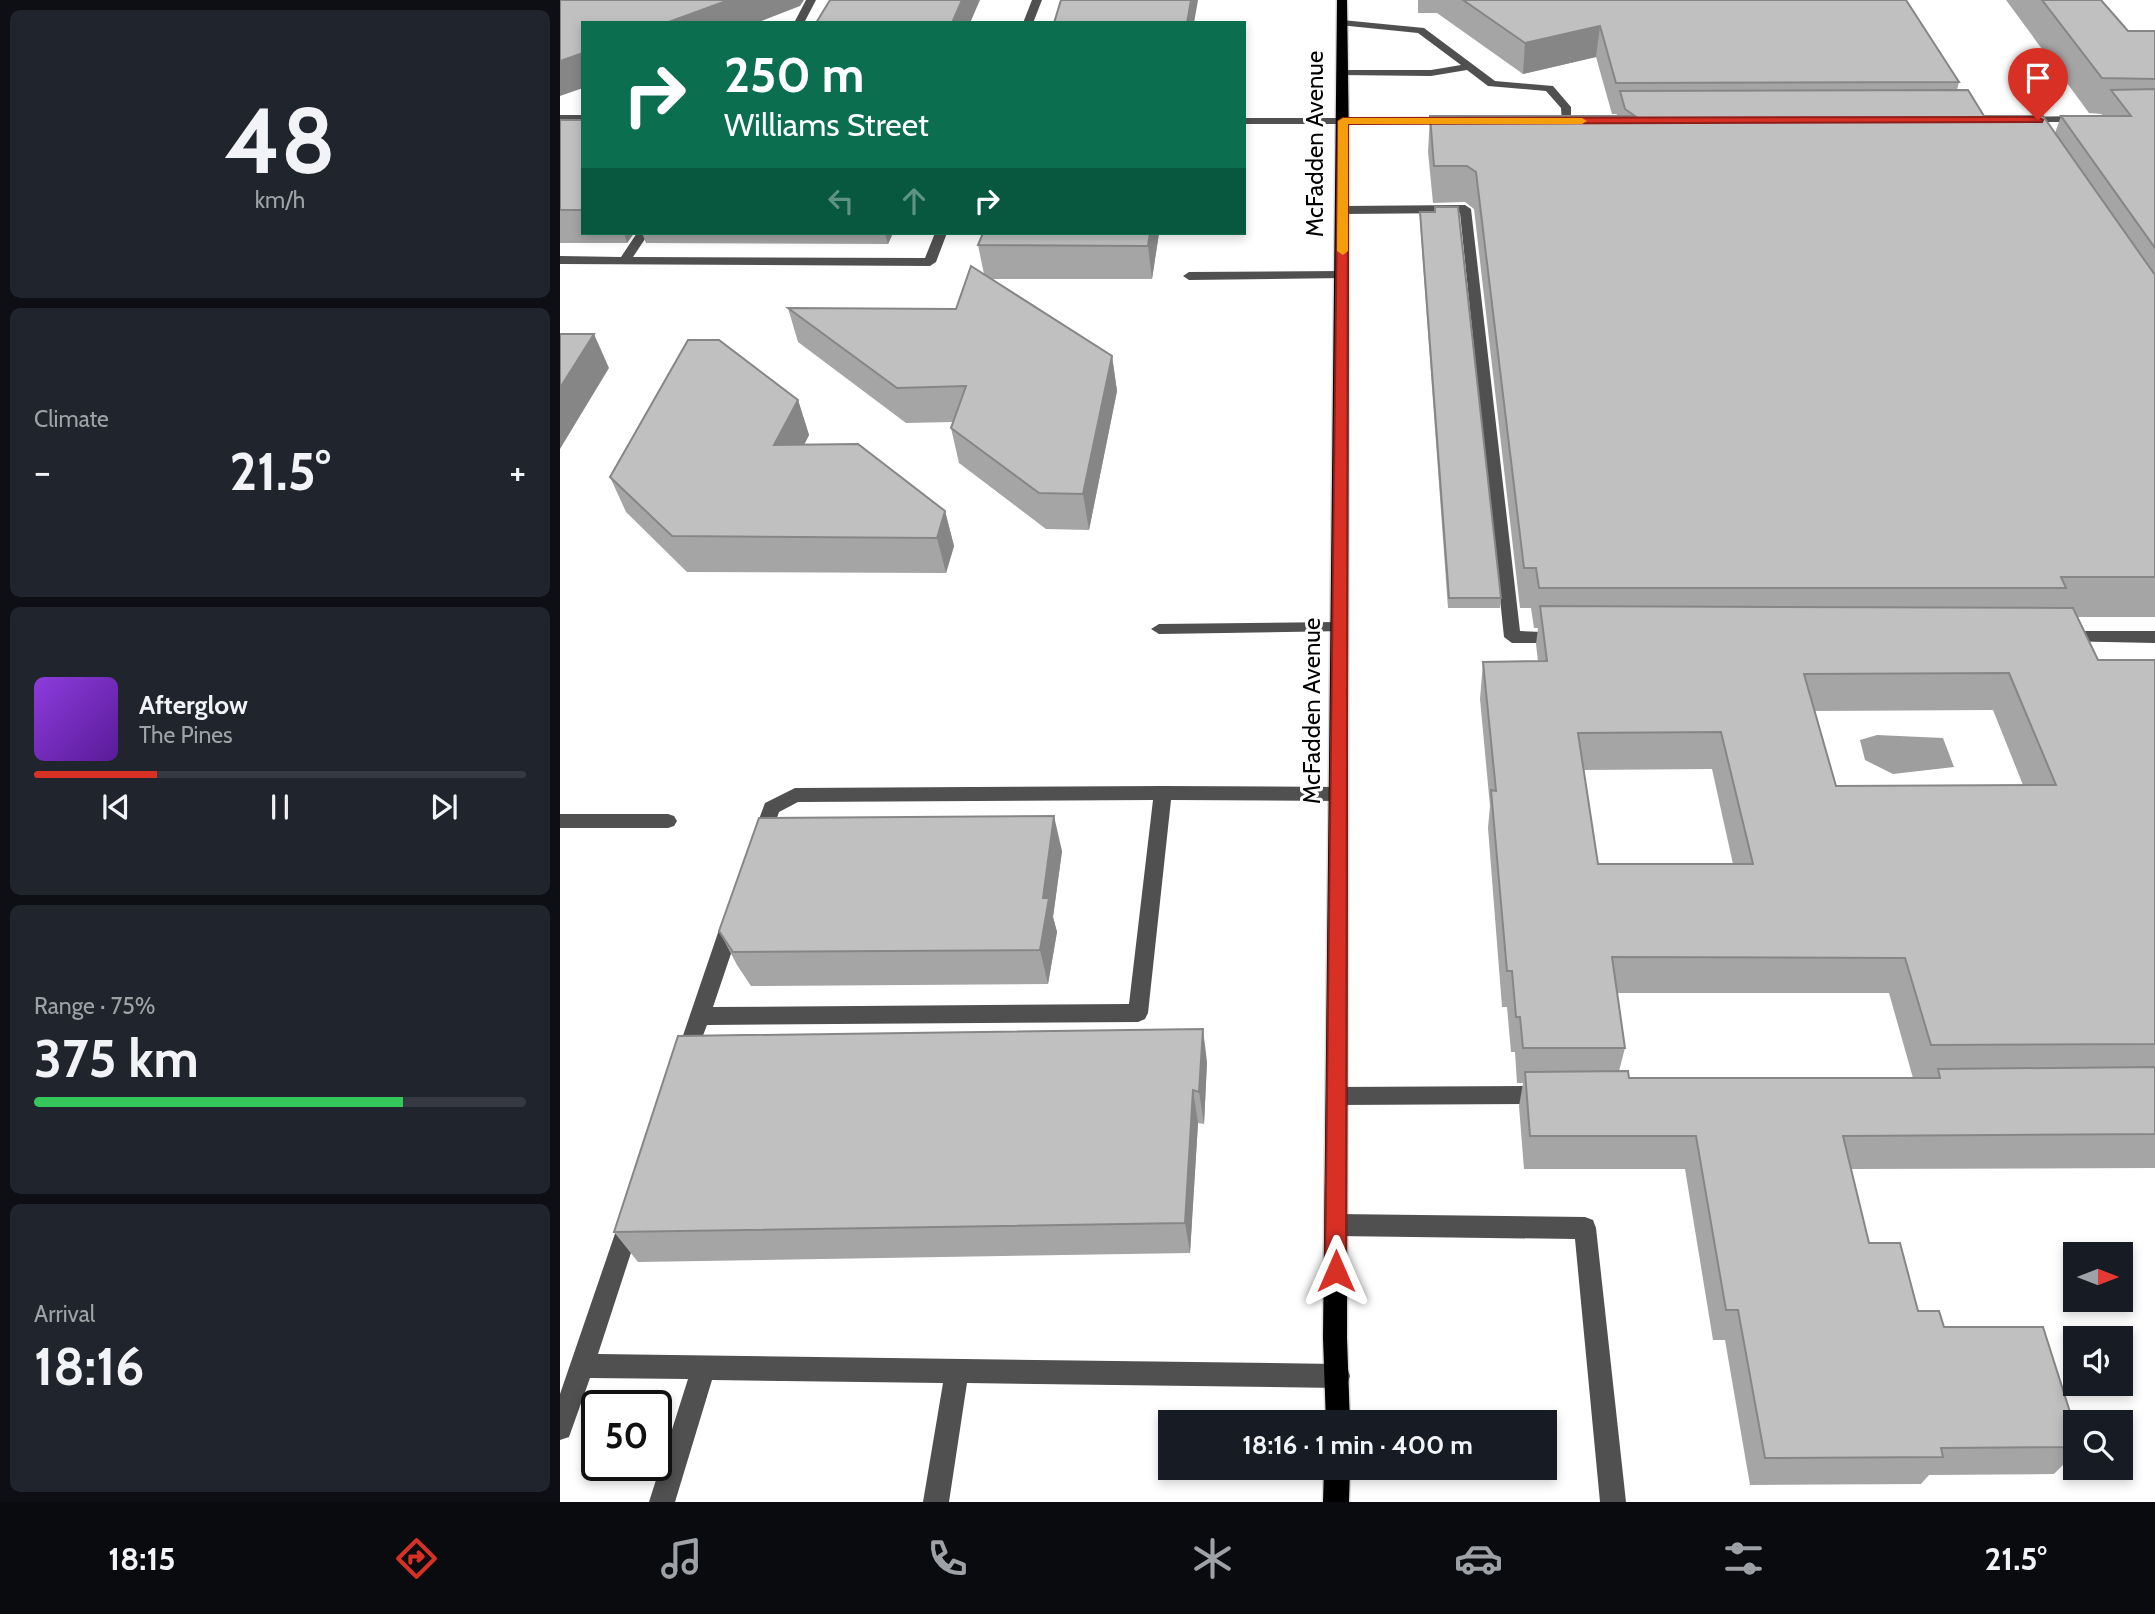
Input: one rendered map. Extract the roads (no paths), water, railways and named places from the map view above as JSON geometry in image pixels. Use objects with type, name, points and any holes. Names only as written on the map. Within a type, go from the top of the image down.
[{"type":"main road","name":"McFadden Avenue","points":[[1338,1410],[1335,1339],[1342,0]]},
{"type":"main road","points":[[1336,1502],[1337,1480]]},
{"type":"street","points":[[800,21],[811,0]]},
{"type":"street","points":[[1029,21],[1037,0]]},
{"type":"street","points":[[1342,23],[1421,30],[1492,84],[1549,88],[1566,107],[1566,121]]},
{"type":"street","points":[[1343,73],[1431,73],[1467,66]]},
{"type":"street","points":[[560,118],[581,118]]},
{"type":"street","points":[[2005,120],[2022,125],[2094,120]]},
{"type":"street","points":[[1246,121],[1462,121]]},
{"type":"street","points":[[1553,121],[1580,121]]},
{"type":"street","points":[[1343,210],[1465,209],[1512,637],[1582,637]]},
{"type":"street","points":[[625,260],[642,235]]},
{"type":"street","points":[[560,260],[930,262],[940,235]]},
{"type":"street","points":[[1189,276],[1342,275]]},
{"type":"street","points":[[1160,629],[1340,627]]},
{"type":"street","points":[[2043,637],[2155,637]]},
{"type":"street","points":[[700,1016],[1138,1013],[1163,793]]},
{"type":"street","points":[[753,860],[771,808],[795,795],[1339,794]]},
{"type":"street","points":[[560,821],[668,821]]},
{"type":"street","points":[[678,1081],[740,899]]},
{"type":"street","points":[[1337,1096],[1570,1095]]},
{"type":"street","points":[[560,1429],[639,1198]]},
{"type":"street","points":[[1336,1226],[1585,1228],[1613,1502]]},
{"type":"street","points":[[582,1366],[1338,1376]]},
{"type":"street","points":[[662,1502],[704,1367]]},
{"type":"street","points":[[936,1502],[957,1371]]}]
